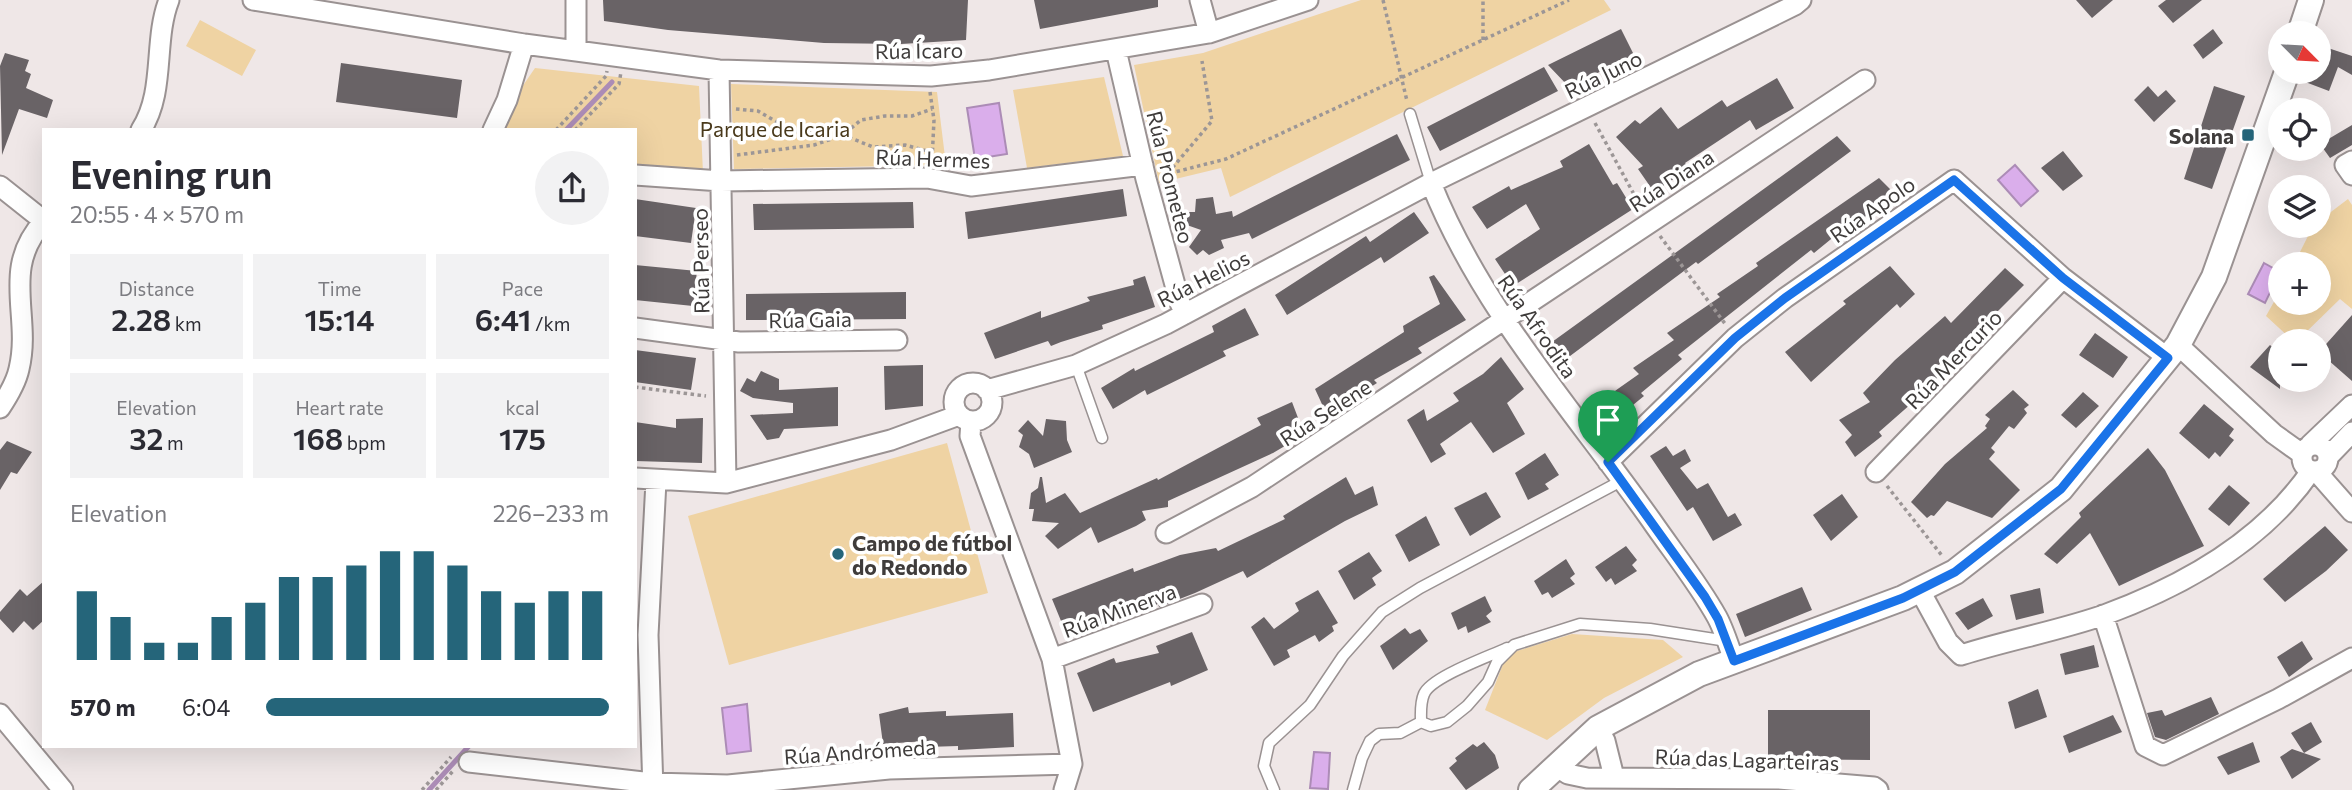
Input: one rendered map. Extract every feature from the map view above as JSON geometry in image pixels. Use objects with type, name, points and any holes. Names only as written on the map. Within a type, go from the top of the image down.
[{"type":"street","points":[[142,128],[149,118],[155,94],[169,0]]},
{"type":"street","name":"Rúa Ícaro","points":[[253,0],[524,44],[719,69],[931,76],[1116,50],[1209,33],[1308,0]]},
{"type":"street","points":[[576,0],[576,50]]},
{"type":"street","points":[[1200,0],[1209,33]]},
{"type":"street","points":[[2304,21],[2311,0]]},
{"type":"street","name":"Rúa Juno","points":[[1431,183],[1798,3]]},
{"type":"street","points":[[494,128],[508,100],[524,44]]},
{"type":"street","name":"Rúa Prometeo","points":[[1116,50],[1145,172],[1185,314]]},
{"type":"street","name":"Rúa Perseo","points":[[719,69],[726,483]]},
{"type":"street","name":"Rúa Diana","points":[[1504,320],[1865,80]]},
{"type":"street","points":[[1531,790],[1598,728],[1699,674],[1730,651],[1903,598],[1955,572],[2061,489],[2173,352],[2214,277],[2283,84]]},
{"type":"street","points":[[2352,161],[2345,165],[2352,175]]},
{"type":"street","name":"Rúa Hermes","points":[[722,181],[936,180],[971,186],[1145,172]]},
{"type":"street","name":"Rúa Perseo","points":[[637,175],[722,181]]},
{"type":"street","name":"Rúa Apolo","points":[[1608,462],[1735,338],[1785,298],[1954,180],[2063,278],[2173,352],[2274,434],[2313,460],[2352,512]]},
{"type":"street","name":"Rúa Helios","points":[[965,418],[954,400],[963,386],[976,383],[987,390],[1076,365],[1185,314],[1431,183]]},
{"type":"street","name":"Rúa Afrodita","points":[[1431,183],[1465,258],[1504,320],[1705,597],[1718,619],[1730,651]]},
{"type":"street","points":[[0,186],[42,219]]},
{"type":"street","points":[[0,408],[12,390],[19,368],[21,350],[17,288],[23,250],[30,235],[42,223]]},
{"type":"street","name":"Rúa Mercurio","points":[[1881,479],[2063,278]]},
{"type":"street","name":"Rúa Selene","points":[[1166,533],[1252,487],[1504,320]]},
{"type":"street","name":"Rúa Perseo","points":[[637,328],[724,341]]},
{"type":"street","name":"Rúa Gaia","points":[[724,341],[897,340]]},
{"type":"street","points":[[637,478],[726,483],[965,418],[985,416],[990,411],[991,398],[987,390]]},
{"type":"street","points":[[1919,589],[1948,642],[1961,655],[2103,615],[2169,588],[2221,558],[2297,492],[2313,460],[2352,405]]},
{"type":"street","name":"Rúa Minerva","points":[[965,418],[1052,659],[1072,764],[1064,790]]},
{"type":"street","points":[[2313,460],[2352,432]]},
{"type":"street","points":[[652,786],[642,634],[656,481]]},
{"type":"street","name":"Rúa Minerva","points":[[1052,659],[1202,604]]},
{"type":"street","points":[[2103,615],[2145,746],[2163,755],[2278,699],[2352,658]]},
{"type":"street","points":[[0,714],[63,790]]},
{"type":"street","points":[[1598,728],[1605,741],[1615,777]]},
{"type":"street","name":"Rúa Andrómeda","points":[[461,759],[652,786],[728,785],[889,769],[1072,764]]},
{"type":"street","name":"Rúa das Lagarteiras","points":[[1556,766],[1568,774],[1587,778],[1779,779],[1874,787],[1878,790]]},
{"type":"lane","points":[[1410,114],[1431,183]]},
{"type":"lane","points":[[1076,365],[1102,438]]},
{"type":"lane","points":[[1273,790],[1264,766],[1269,743],[1310,705],[1343,656],[1382,612],[1420,588],[1623,481]]},
{"type":"lane","points":[[1421,722],[1420,709],[1424,692],[1435,682],[1514,645],[1580,624],[1650,629],[1730,651]]},
{"type":"lane","points":[[1353,790],[1370,741],[1379,734],[1400,733],[1421,722],[1431,726],[1447,722],[1467,706],[1488,681],[1497,663],[1514,645]]},
{"type":"path","points":[[1383,0],[1407,101]]},
{"type":"path","points":[[1483,0],[1483,40]]},
{"type":"path","points":[[1145,172],[1166,174],[1226,159],[1569,0]]},
{"type":"path","points":[[558,128],[606,76],[617,56]]},
{"type":"path","points":[[577,128],[619,84],[617,56]]},
{"type":"path","points":[[1166,174],[1212,121],[1202,61]]},
{"type":"path","points":[[931,76],[931,152],[936,180]]},
{"type":"path","points":[[719,109],[758,111],[792,131],[843,135],[873,147],[905,145],[931,152]]},
{"type":"path","points":[[721,157],[814,145],[843,135],[862,120],[885,116],[912,116],[932,109]]},
{"type":"path","points":[[637,387],[726,399]]},
{"type":"path","points":[[1881,479],[1955,572]]},
{"type":"path","points":[[422,790],[461,759]]},
{"type":"green space","points":[[1361,0],[1604,0],[1611,10],[1230,197],[1221,168],[1159,183],[1134,65],[1203,53]]},
{"type":"green space","points":[[200,20],[256,50],[242,76],[186,46]]},
{"type":"green space","points":[[535,68],[699,86],[703,173],[637,164],[637,128],[504,128],[522,87]]},
{"type":"green space","points":[[1104,77],[1123,156],[1027,168],[1013,90]]},
{"type":"green space","name":"Parque de Icaria","points":[[731,84],[937,92],[946,165],[734,169]]},
{"type":"green space","points":[[2348,199],[2352,205],[2352,309],[2340,299],[2331,308],[2331,252],[2300,252],[2307,238],[2331,238],[2331,212]]},
{"type":"green space","points":[[2268,312],[2268,315],[2324,315],[2309,329],[2280,329],[2266,316]]},
{"type":"green space","name":"Campo de fútbol do Redondo","points":[[947,443],[988,593],[729,665],[688,516]]},
{"type":"green space","points":[[1572,634],[1663,640],[1683,657],[1604,698],[1547,740],[1485,710],[1507,654]]},
{"type":"shaded area","points":[[999,103],[1007,154],[975,159],[967,108]]},
{"type":"shaded area","points":[[2015,165],[2038,191],[2021,206],[1998,180]]},
{"type":"shaded area","points":[[2264,263],[2268,265],[2268,297],[2265,303],[2248,294]]},
{"type":"shaded area","points":[[747,704],[751,751],[727,754],[722,708]]},
{"type":"shaded area","points":[[1314,752],[1330,753],[1328,789],[1310,788]]},
{"type":"building","points":[[603,0],[968,0],[966,40],[901,44],[824,43],[668,30],[604,21]]},
{"type":"building","points":[[1034,0],[1158,0],[1158,7],[1040,29]]},
{"type":"building","points":[[2076,0],[2113,0],[2092,18]]},
{"type":"building","points":[[2166,0],[2202,0],[2173,23],[2158,6]]},
{"type":"building","points":[[1621,29],[1634,55],[1569,87],[1548,65]]},
{"type":"building","points":[[2213,29],[2223,43],[2203,59],[2193,45]]},
{"type":"building","points":[[2331,49],[2352,56],[2352,75],[2338,67],[2329,91],[2311,84],[2331,84]]},
{"type":"building","points":[[5,53],[29,60],[25,71],[31,74],[26,88],[53,100],[47,118],[19,109],[2,155],[0,66]]},
{"type":"building","points":[[341,63],[462,80],[457,118],[336,102]]},
{"type":"building","points":[[1544,67],[1558,91],[1440,151],[1427,127]]},
{"type":"building","points":[[1777,78],[1794,108],[1756,130],[1750,120],[1685,163],[1689,169],[1654,192],[1638,169],[1643,166],[1616,137],[1635,120],[1640,124],[1661,107],[1678,129],[1722,100],[1727,107]]},
{"type":"building","points":[[2148,86],[2158,97],[2166,90],[2176,101],[2154,122],[2134,100]]},
{"type":"building","points":[[2214,86],[2245,96],[2212,189],[2184,179]]},
{"type":"building","points":[[2352,125],[2352,145],[2331,157],[2331,137]]},
{"type":"building","points":[[1397,134],[1410,160],[1252,239],[1249,233],[1221,240],[1224,248],[1209,255],[1203,250],[1197,255],[1189,247],[1201,230],[1184,224],[1187,212],[1195,212],[1196,199],[1213,197],[1216,214],[1232,211],[1233,217]]},
{"type":"building","points":[[1837,136],[1851,151],[1698,264],[1696,262],[1566,359],[1552,342]]},
{"type":"building","points":[[1589,144],[1613,185],[1617,183],[1633,209],[1513,286],[1495,259],[1540,229],[1526,204],[1487,229],[1472,207],[1509,186],[1511,190],[1563,167],[1560,161]]},
{"type":"building","points":[[2063,151],[2083,176],[2063,191],[2041,168]]},
{"type":"building","points":[[1879,178],[1894,193],[1861,220],[1858,217],[1814,253],[1811,250],[1678,355],[1682,359],[1641,393],[1644,396],[1611,423],[1595,405],[1639,374],[1633,368],[1674,340],[1667,333],[1720,297],[1717,294],[1758,266],[1756,263]]},
{"type":"building","points":[[1123,189],[1127,216],[968,239],[965,212]]},
{"type":"building","points":[[637,199],[696,208],[691,243],[637,236]]},
{"type":"building","points":[[913,202],[914,228],[754,230],[753,204]]},
{"type":"building","points":[[1414,212],[1429,233],[1384,263],[1381,257],[1287,315],[1275,295],[1366,236],[1370,242]]},
{"type":"building","points":[[637,265],[697,271],[693,306],[637,300]]},
{"type":"building","points":[[1890,266],[1915,294],[1900,308],[1897,304],[1811,382],[1785,352],[1846,304],[1843,301]]},
{"type":"building","points":[[2005,268],[2024,285],[1966,343],[1935,368],[1940,376],[1909,400],[1912,403],[1879,432],[1882,436],[1855,457],[1845,442],[1852,435],[1839,420],[1870,402],[1863,393],[1895,360],[1945,316],[1951,323]]},
{"type":"building","points":[[1434,275],[1466,320],[1418,348],[1422,353],[1374,380],[1377,383],[1327,415],[1315,389],[1404,332],[1403,326],[1440,304],[1429,277]]},
{"type":"building","points":[[1145,276],[1155,307],[1102,325],[1103,329],[1051,346],[1048,341],[995,359],[984,333],[1041,311],[1041,318],[1090,301],[1087,297],[1134,285],[1133,280]]},
{"type":"building","points":[[906,292],[906,319],[746,320],[746,294]]},
{"type":"building","points":[[1245,308],[1259,335],[1223,351],[1226,356],[1147,395],[1145,390],[1113,409],[1101,388],[1134,368],[1135,371],[1214,332],[1212,326]]},
{"type":"building","points":[[2352,315],[2352,381],[2331,363],[2331,339]]},
{"type":"building","points":[[2095,333],[2128,357],[2113,378],[2079,355]]},
{"type":"building","points":[[2268,347],[2268,380],[2250,367]]},
{"type":"building","points":[[637,350],[696,358],[691,390],[637,382]]},
{"type":"building","points":[[1501,357],[1524,389],[1507,403],[1525,434],[1493,453],[1471,422],[1440,444],[1446,454],[1431,463],[1407,420],[1424,409],[1427,421],[1459,401],[1453,393],[1483,374]]},
{"type":"building","points":[[923,365],[923,406],[885,410],[884,366]]},
{"type":"building","points":[[761,371],[779,379],[779,390],[838,387],[838,426],[784,429],[779,438],[767,440],[750,415],[793,413],[793,403],[753,398],[740,391],[747,378],[755,382]]},
{"type":"building","points":[[2013,390],[2029,405],[2024,409],[2027,413],[2014,429],[2009,426],[1991,448],[1995,452],[1989,459],[2020,490],[1992,518],[1947,501],[1934,516],[1927,518],[1911,502],[1945,464],[1987,428],[1985,426],[1990,419],[1985,415]]},
{"type":"building","points":[[2083,392],[2099,406],[2076,428],[2061,415]]},
{"type":"building","points":[[1292,402],[1303,431],[1293,435],[1295,440],[1273,453],[1168,501],[1168,507],[1142,511],[1146,520],[1136,526],[1098,543],[1091,527],[1058,549],[1045,536],[1059,523],[1032,521],[1034,509],[1029,509],[1031,493],[1038,488],[1040,477],[1046,503],[1065,493],[1080,513],[1157,478],[1158,480],[1261,425],[1257,418]]},
{"type":"building","points":[[2204,404],[2234,429],[2229,436],[2234,440],[2220,457],[2215,452],[2209,459],[2179,433]]},
{"type":"building","points":[[703,418],[702,463],[637,461],[637,422],[676,428],[676,419]]},
{"type":"building","points":[[1046,419],[1066,421],[1067,440],[1072,452],[1034,468],[1029,454],[1019,447],[1023,435],[1018,431],[1028,420],[1043,436]]},
{"type":"building","points":[[7,441],[32,452],[17,474],[11,472],[0,490],[0,450]]},
{"type":"building","points":[[1666,446],[1673,456],[1685,449],[1691,461],[1680,468],[1697,489],[1708,483],[1728,517],[1735,513],[1742,525],[1713,541],[1693,507],[1687,511],[1650,456]]},
{"type":"building","points":[[2148,448],[2165,470],[2204,546],[2119,586],[2090,533],[2057,564],[2044,554],[2081,517],[2079,513]]},
{"type":"building","points":[[1545,453],[1559,475],[1545,484],[1549,489],[1528,500],[1515,473]]},
{"type":"building","points":[[1346,477],[1355,495],[1373,486],[1378,505],[1247,578],[1243,571],[1159,607],[1158,604],[1068,638],[1052,599],[1133,568],[1134,572],[1180,555],[1216,548],[1218,551],[1285,519],[1283,516]]},
{"type":"building","points":[[2229,485],[2250,503],[2229,526],[2208,509]]},
{"type":"building","points":[[1486,492],[1501,517],[1470,536],[1454,508]]},
{"type":"building","points":[[1842,494],[1858,517],[1831,541],[1813,515]]},
{"type":"building","points":[[1426,516],[1440,545],[1409,562],[1395,535]]},
{"type":"building","points":[[2325,526],[2348,550],[2326,571],[2285,602],[2263,579]]},
{"type":"building","points":[[1626,546],[1637,560],[1632,565],[1637,571],[1615,585],[1611,578],[1606,582],[1595,567]]},
{"type":"building","points":[[1369,552],[1382,571],[1372,578],[1376,585],[1354,600],[1338,571]]},
{"type":"building","points":[[1566,559],[1575,574],[1570,578],[1575,584],[1552,598],[1548,592],[1542,595],[1534,581]]},
{"type":"building","points":[[42,583],[42,622],[33,630],[24,621],[13,633],[0,619],[0,612],[20,589],[27,596]]},
{"type":"building","points":[[1802,587],[1812,610],[1745,637],[1736,614]]},
{"type":"building","points":[[2040,588],[2044,613],[2016,620],[2010,595]]},
{"type":"building","points":[[1318,590],[1338,623],[1332,626],[1334,631],[1319,642],[1315,635],[1287,650],[1290,657],[1274,666],[1251,627],[1264,617],[1274,629],[1299,611],[1295,603]]},
{"type":"building","points":[[1485,596],[1492,611],[1486,616],[1491,622],[1468,633],[1466,626],[1458,630],[1451,613]]},
{"type":"building","points":[[1983,598],[1993,616],[1968,630],[1955,613]]},
{"type":"building","points":[[1405,628],[1410,634],[1420,629],[1428,641],[1393,670],[1380,646]]},
{"type":"building","points":[[1192,632],[1208,670],[1171,686],[1170,682],[1093,712],[1077,673],[1114,658],[1116,663],[1159,653],[1156,646]]},
{"type":"building","points":[[2302,641],[2313,659],[2289,677],[2277,657]]},
{"type":"building","points":[[2094,645],[2099,667],[2065,675],[2060,654]]},
{"type":"building","points":[[2038,689],[2047,717],[2015,729],[2008,702]]},
{"type":"building","points":[[2211,697],[2219,714],[2166,740],[2155,737],[2147,713],[2162,710],[2165,716]]},
{"type":"building","points":[[908,707],[909,713],[946,711],[946,716],[1013,713],[1014,747],[958,750],[958,746],[926,747],[926,741],[883,744],[879,714]]},
{"type":"building","points":[[1768,710],[1870,710],[1870,760],[1768,759]]},
{"type":"building","points":[[2113,715],[2122,732],[2069,753],[2063,736]]},
{"type":"building","points":[[2311,722],[2322,742],[2304,753],[2291,733]]},
{"type":"building","points":[[1484,742],[1495,755],[1499,768],[1466,790],[1449,768],[1457,761],[1455,758],[1473,744],[1477,747]]},
{"type":"building","points":[[2253,742],[2260,762],[2228,775],[2217,757]]},
{"type":"building","points":[[2292,749],[2321,759],[2292,779],[2280,757]]},
{"type":"waterway","points":[[568,128],[612,82]]},
{"type":"waterway","points":[[429,790],[467,748]]},
{"type":"place","name":"Solana","points":[[2248,135]]},
{"type":"place","name":"Campo de fútbol do Redondo","points":[[838,554]]},
{"type":"route","points":[[1954,180],[2063,278],[2168,358],[2061,489],[1955,572],[1903,598],[1734,661],[1718,619],[1705,597],[1608,462],[1735,338],[1785,298],[1954,180]]}]
